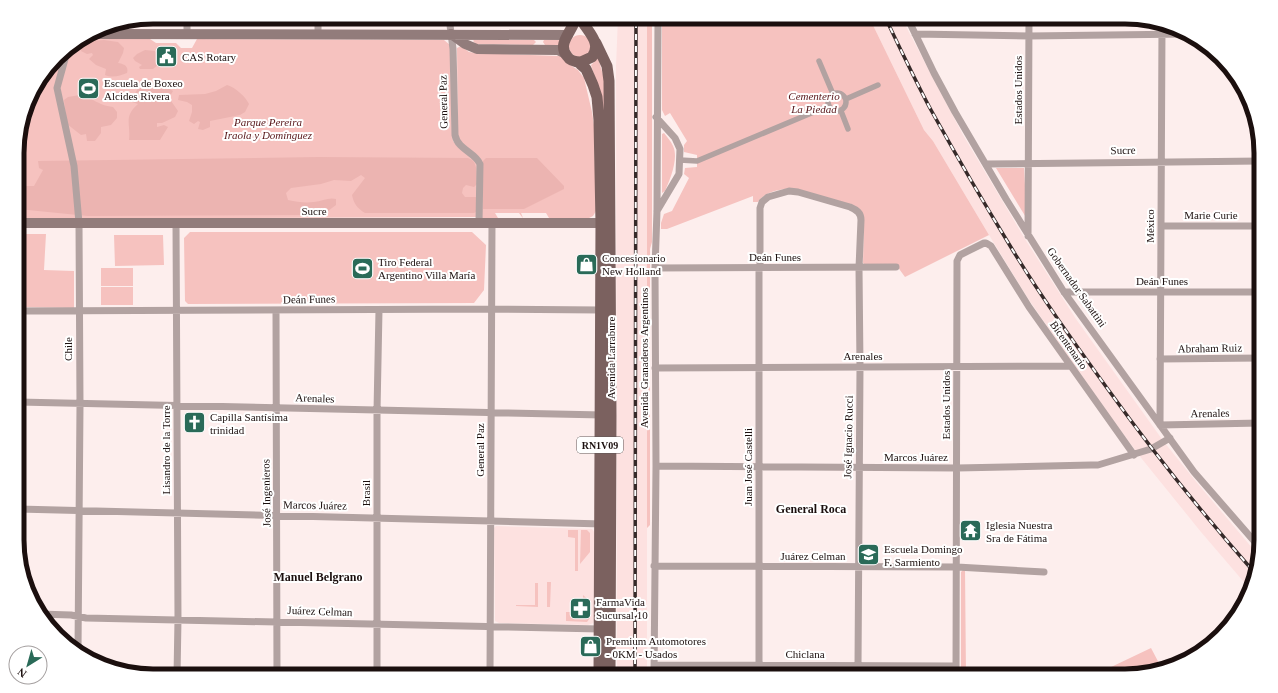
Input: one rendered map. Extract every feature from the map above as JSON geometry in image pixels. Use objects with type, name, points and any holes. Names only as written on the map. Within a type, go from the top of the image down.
[{"type":"main road","points":[[566,54],[564,43],[574,24]]},
{"type":"main road","name":"RN1V09","points":[[584,24],[589,33],[593,36],[596,43]]},
{"type":"main road","points":[[104,34],[568,34],[576,30],[589,33]]},
{"type":"main road","points":[[451,34],[477,50],[558,50],[566,54]]},
{"type":"main road","points":[[578,62],[585,62],[592,57],[596,51],[596,43]]},
{"type":"main road","name":"Avenida Larrabure","points":[[596,43],[606,66],[609,81],[605,223],[605,524],[610,669]]},
{"type":"main road","name":"RN1V09","points":[[566,54],[570,59],[578,62]]},
{"type":"main road","name":"Avenida Larrabure","points":[[578,62],[586,69],[591,78],[597,97],[598,110],[605,223],[600,310],[605,415]]},
{"type":"main road","name":"Sucre","points":[[24,223],[605,223]]},
{"type":"main road","name":"Avenida Larrabure","points":[[599,669],[605,524]]},
{"type":"street","points":[[187,24],[187,34]]},
{"type":"street","points":[[318,24],[318,34]]},
{"type":"street","name":"General Paz","points":[[450,24],[453,49],[455,135],[459,144],[478,160],[480,164],[479,223]]},
{"type":"street","name":"Avenida Granaderos Argentinos","points":[[654,669],[656,466],[655,268],[658,24]]},
{"type":"street","name":"Gobernador Sabattini","points":[[910,24],[955,112],[1028,236],[1064,292],[1200,478],[1254,542]]},
{"type":"street","name":"Estados Unidos","points":[[1028,236],[1029,24]]},
{"type":"street","points":[[915,34],[1029,36],[1162,30]]},
{"type":"street","name":"México","points":[[1160,425],[1162,30]]},
{"type":"street","name":"Chile","points":[[65,59],[57,88],[74,166],[79,223],[80,405],[78,645]]},
{"type":"street","points":[[819,61],[833,94]]},
{"type":"street","points":[[846,99],[878,85]]},
{"type":"street","points":[[841,111],[832,111],[828,106],[828,99],[833,94],[839,93],[846,99]]},
{"type":"street","points":[[841,111],[846,104],[846,99]]},
{"type":"street","points":[[680,160],[697,160],[828,106]]},
{"type":"street","points":[[841,111],[848,129]]},
{"type":"street","points":[[656,117],[671,132],[680,149],[679,174],[656,211]]},
{"type":"street","name":"Sucre","points":[[986,164],[1254,161]]},
{"type":"street","name":"Juan José Castelli","points":[[759,665],[761,205],[768,197],[789,191],[798,192],[856,210]]},
{"type":"street","name":"José Ignacio Rucci","points":[[856,210],[860,214],[861,220],[859,268],[860,367],[858,666]]},
{"type":"street","name":"Lisandro de la Torre","points":[[176,223],[177,669]]},
{"type":"street","name":"General Paz","points":[[490,669],[492,223]]},
{"type":"street","name":"Marie Curie","points":[[1161,226],[1254,226]]},
{"type":"street","name":"Bicentenario","points":[[959,256],[984,243],[991,246],[1029,307],[1134,455]]},
{"type":"street","name":"Estados Unidos","points":[[956,666],[957,261],[959,256]]},
{"type":"street","name":"Deán Funes","points":[[655,268],[896,267]]},
{"type":"street","name":"Deán Funes","points":[[1064,292],[1254,292]]},
{"type":"street","name":"Deán Funes","points":[[24,311],[492,309],[600,310]]},
{"type":"street","name":"Brasil","points":[[377,669],[377,411],[379,310]]},
{"type":"street","name":"José Ingenieros","points":[[276,311],[277,669]]},
{"type":"street","name":"Abraham Ruiz","points":[[1160,359],[1254,358]]},
{"type":"street","name":"Arenales","points":[[655,368],[1070,366]]},
{"type":"street","name":"Arenales","points":[[24,402],[80,405],[605,415]]},
{"type":"street","name":"Arenales","points":[[1160,425],[1254,423]]},
{"type":"street","name":"Marcos Juárez","points":[[656,466],[957,468],[1098,464],[1134,455],[1158,446],[1170,438]]},
{"type":"street","name":"Marcos Juárez","points":[[24,509],[605,524]]},
{"type":"street","name":"Juárez Celman","points":[[654,566],[957,568],[1044,572]]},
{"type":"street","name":"Juárez Celman","points":[[48,614],[78,616],[86,618],[277,621],[491,628],[600,629]]},
{"type":"street","name":"Chiclana","points":[[654,665],[956,666]]},
{"type":"shaded area","points":[[618,24],[647,24],[647,669],[617,669],[616,67]]},
{"type":"shaded area","points":[[872,24],[905,24],[963,135],[1025,239],[1076,319],[1164,442],[1253,549],[1252,565],[1246,584],[1142,459],[1102,406],[1027,297],[933,141],[924,130]]},
{"type":"shaded area","points":[[104,40],[118,42],[124,48],[118,63],[126,66],[127,73],[116,76],[105,75],[106,69],[96,65],[89,59],[93,55],[92,53],[87,54],[81,51],[82,47],[92,41]]},
{"type":"shaded area","points":[[145,50],[155,51],[157,54],[158,65],[153,69],[140,69],[139,67],[142,65],[133,58]]},
{"type":"shaded area","points":[[140,84],[153,84],[173,91],[169,98],[178,111],[175,117],[162,123],[157,123],[157,127],[164,125],[168,127],[160,140],[129,140],[129,117],[133,109],[138,104],[132,102],[131,97],[136,92]]},
{"type":"shaded area","points":[[227,85],[243,95],[249,104],[245,112],[240,115],[210,121],[210,127],[203,130],[198,129],[200,122],[198,121],[194,124],[189,121],[192,112],[192,105],[178,100],[179,95],[205,94],[216,91]]},
{"type":"shaded area","points":[[80,95],[103,105],[113,107],[117,112],[117,118],[111,125],[101,127],[101,133],[95,141],[87,141],[86,134],[81,135],[67,124],[64,100],[68,97]]},
{"type":"shaded area","points":[[319,157],[468,158],[474,162],[477,173],[477,184],[474,187],[466,185],[463,188],[462,193],[465,197],[476,197],[478,201],[476,212],[474,213],[365,213],[356,206],[352,195],[365,178],[361,175],[351,181],[334,180],[321,184],[291,188],[286,193],[288,200],[298,202],[317,202],[328,199],[336,199],[336,205],[324,214],[88,216],[24,210],[24,186],[34,186],[43,170],[39,168],[38,161]]},
{"type":"shaded area","points":[[486,158],[537,158],[564,186],[564,189],[524,209],[483,209],[483,161]]},
{"type":"shaded area","points":[[496,526],[592,529],[595,533],[593,623],[588,625],[499,623],[495,621],[494,528]]},
{"type":"green space","points":[[647,24],[652,24],[650,525],[647,528]]},
{"type":"green space","name":"Cementerio La Piedad","points":[[662,24],[872,24],[924,130],[933,141],[989,235],[905,277],[897,266],[863,263],[864,220],[862,213],[792,188],[768,193],[758,202],[753,202],[753,196],[667,229],[661,229],[664,214],[672,211],[689,178],[684,174],[685,168],[697,167],[697,155],[684,152],[684,145],[687,141],[670,113],[665,116],[662,110]]},
{"type":"green space","points":[[580,35],[588,38],[591,46],[588,54],[580,57],[572,54],[569,46],[572,38]]},
{"type":"green space","name":"Parque Pereira Iraola y Domínguez","points":[[93,39],[150,39],[156,43],[176,43],[181,48],[192,48],[197,39],[444,40],[450,45],[452,133],[453,141],[458,147],[457,48],[461,46],[469,52],[476,53],[560,56],[567,63],[578,70],[584,78],[592,112],[594,125],[596,211],[593,216],[587,219],[549,218],[546,213],[521,213],[523,218],[519,213],[495,213],[498,218],[482,218],[477,163],[476,217],[24,219],[24,145],[28,120],[41,88],[62,62],[59,88],[66,59],[74,51]]},
{"type":"green space","points":[[534,40],[536,42],[533,45],[476,44],[473,41]]},
{"type":"green space","points":[[544,40],[559,40],[559,45],[545,45],[543,42]]},
{"type":"green space","points":[[598,58],[604,78],[607,213],[598,87],[591,65]]},
{"type":"green space","points":[[664,133],[672,144],[675,151],[675,157],[669,181],[665,191],[662,193],[662,134]]},
{"type":"green space","points":[[996,168],[1024,168],[1027,219]]},
{"type":"green space","name":"Tiro Federal Argentino Villa María","points":[[190,232],[472,232],[486,245],[484,290],[474,303],[188,304],[185,301],[184,238]]},
{"type":"green space","points":[[24,234],[46,234],[44,270],[74,271],[74,308],[24,307]]},
{"type":"green space","points":[[114,235],[163,235],[164,265],[115,266]]},
{"type":"green space","points":[[101,268],[133,268],[133,286],[101,286]]},
{"type":"green space","points":[[101,287],[133,287],[133,305],[101,305]]},
{"type":"green space","points":[[568,530],[578,530],[578,571],[575,571],[575,538],[568,537]]},
{"type":"green space","points":[[581,530],[587,530],[590,533],[590,552],[580,564]]},
{"type":"green space","points":[[965,568],[966,669],[961,669],[961,572]]},
{"type":"green space","points":[[547,582],[551,582],[550,607],[547,607]]},
{"type":"green space","points":[[535,583],[538,583],[538,607],[516,606],[535,605]]},
{"type":"green space","points":[[583,595],[591,602],[590,618],[587,622],[566,621],[566,612],[583,612]]},
{"type":"green space","points":[[1151,648],[1159,664],[1133,669],[1109,668]]},
{"type":"green space","points":[[658,668],[806,669],[658,669]]},
{"type":"railway","points":[[635,669],[636,24]]},
{"type":"railway","points":[[888,24],[925,99],[1020,263],[1124,412],[1197,505],[1251,568]]},
{"type":"place","name":"CAS Rotary","points":[[166,57]]},
{"type":"place","name":"Escuela de Boxeo Alcides Rivera","points":[[88,89]]},
{"type":"place","name":"Concesionario New Holland","points":[[587,264]]},
{"type":"place","name":"Tiro Federal Argentino Villa María","points":[[363,268]]},
{"type":"place","name":"Capilla Santísima trinidad","points":[[194,423]]},
{"type":"place","name":"Iglesia Nuestra Sra de Fátima","points":[[970,531]]},
{"type":"place","name":"Escuela Domingo F. Sarmiento","points":[[869,555]]},
{"type":"place","name":"FarmaVida Sucursal 10","points":[[580,608]]},
{"type":"place","name":"Premium Automotores - 0KM - Usados","points":[[590,647]]},
{"type":"district","name":"General Roca","points":[[811,509]]},
{"type":"district","name":"Manuel Belgrano","points":[[318,577]]}]
